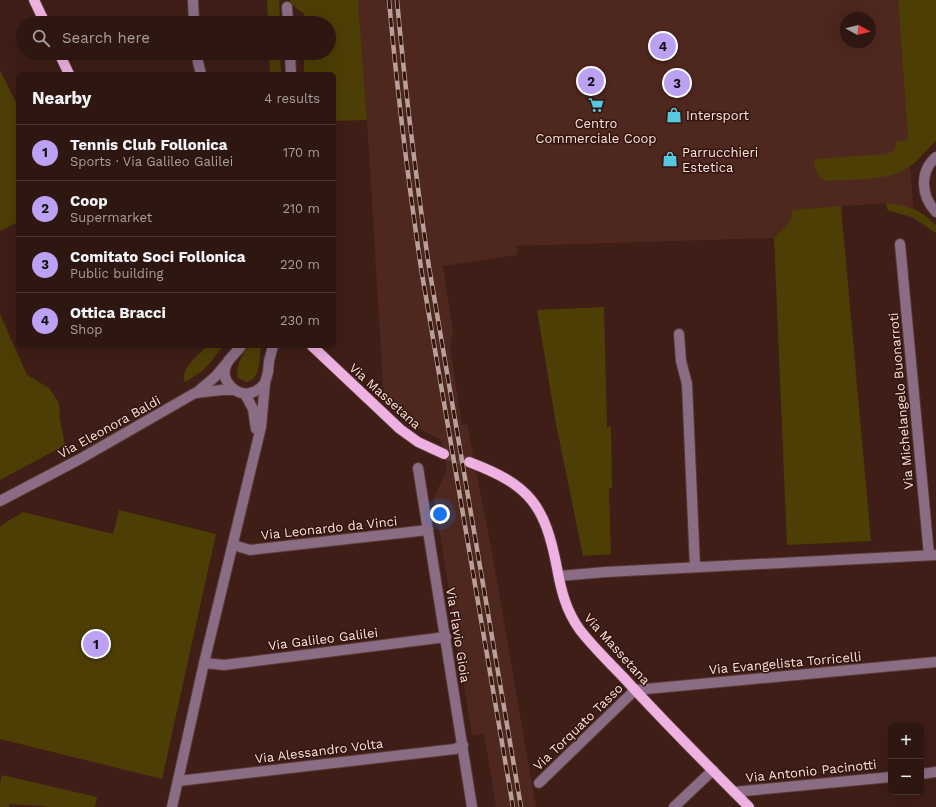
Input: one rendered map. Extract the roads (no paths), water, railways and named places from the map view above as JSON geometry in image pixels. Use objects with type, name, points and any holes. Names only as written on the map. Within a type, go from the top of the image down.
[{"type":"main road","points":[[34,0],[42,16]]},
{"type":"main road","points":[[62,60],[68,72]]},
{"type":"main road","name":"Via Massetana","points":[[313,348],[400,429],[418,442],[444,454]]},
{"type":"main road","name":"Via Massetana","points":[[469,462],[508,479],[534,502],[542,515],[547,528],[566,603],[574,621],[581,631],[635,690],[749,807]]},
{"type":"street","points":[[193,0],[194,16]]},
{"type":"street","points":[[287,8],[288,16]]},
{"type":"street","points":[[198,60],[200,72]]},
{"type":"street","points":[[291,60],[292,72]]},
{"type":"street","points":[[936,157],[928,167],[924,182],[926,198],[936,212]]},
{"type":"street","name":"Via Michelangelo Buonarroti","points":[[559,576],[932,555],[900,244]]},
{"type":"street","points":[[679,334],[681,361],[687,384],[695,568]]},
{"type":"street","points":[[195,394],[216,376],[239,348]]},
{"type":"street","points":[[240,392],[257,391],[265,383],[268,378],[270,357],[273,348]]},
{"type":"street","points":[[226,364],[224,375],[230,385],[240,392],[253,409],[258,440]]},
{"type":"street","points":[[172,807],[204,663],[258,440],[265,383]]},
{"type":"street","name":"Via Eleonora Baldi","points":[[0,501],[80,459],[195,394],[222,390],[240,392]]},
{"type":"street","name":"Via Flavio Gioia","points":[[418,468],[472,807]]},
{"type":"street","name":"Via Leonardo da Vinci","points":[[233,545],[250,550],[428,530]]},
{"type":"street","name":"Via Galileo Galilei","points":[[204,663],[224,665],[446,637]]},
{"type":"street","name":"Via Evangelista Torricelli","points":[[635,690],[936,662]]},
{"type":"street","name":"Via Torquato Tasso","points":[[539,783],[635,690]]},
{"type":"street","name":"Via Alessandro Volta","points":[[178,781],[455,749],[463,746]]},
{"type":"street","points":[[674,807],[713,770]]},
{"type":"street","points":[[924,774],[936,772]]},
{"type":"street","name":"Via Antonio Pacinotti","points":[[734,792],[888,776]]},
{"type":"tunnel","points":[[444,454],[469,462]]},
{"type":"railway","points":[[389,0],[403,134],[421,268],[513,807]]},
{"type":"railway","points":[[397,0],[411,134],[429,267],[521,807]]},
{"type":"place","name":"Ottica Bracci","points":[[663,46]]},
{"type":"place","name":"Coop","points":[[591,81]]},
{"type":"place","name":"Comitato Soci Follonica","points":[[677,83]]},
{"type":"place","name":"Centro Commerciale Coop","points":[[596,105]]},
{"type":"place","name":"Intersport","points":[[674,115]]},
{"type":"place","name":"Parrucchieri Estetica","points":[[670,159]]},
{"type":"place","name":"Tennis Club Follonica","points":[[96,644]]}]
